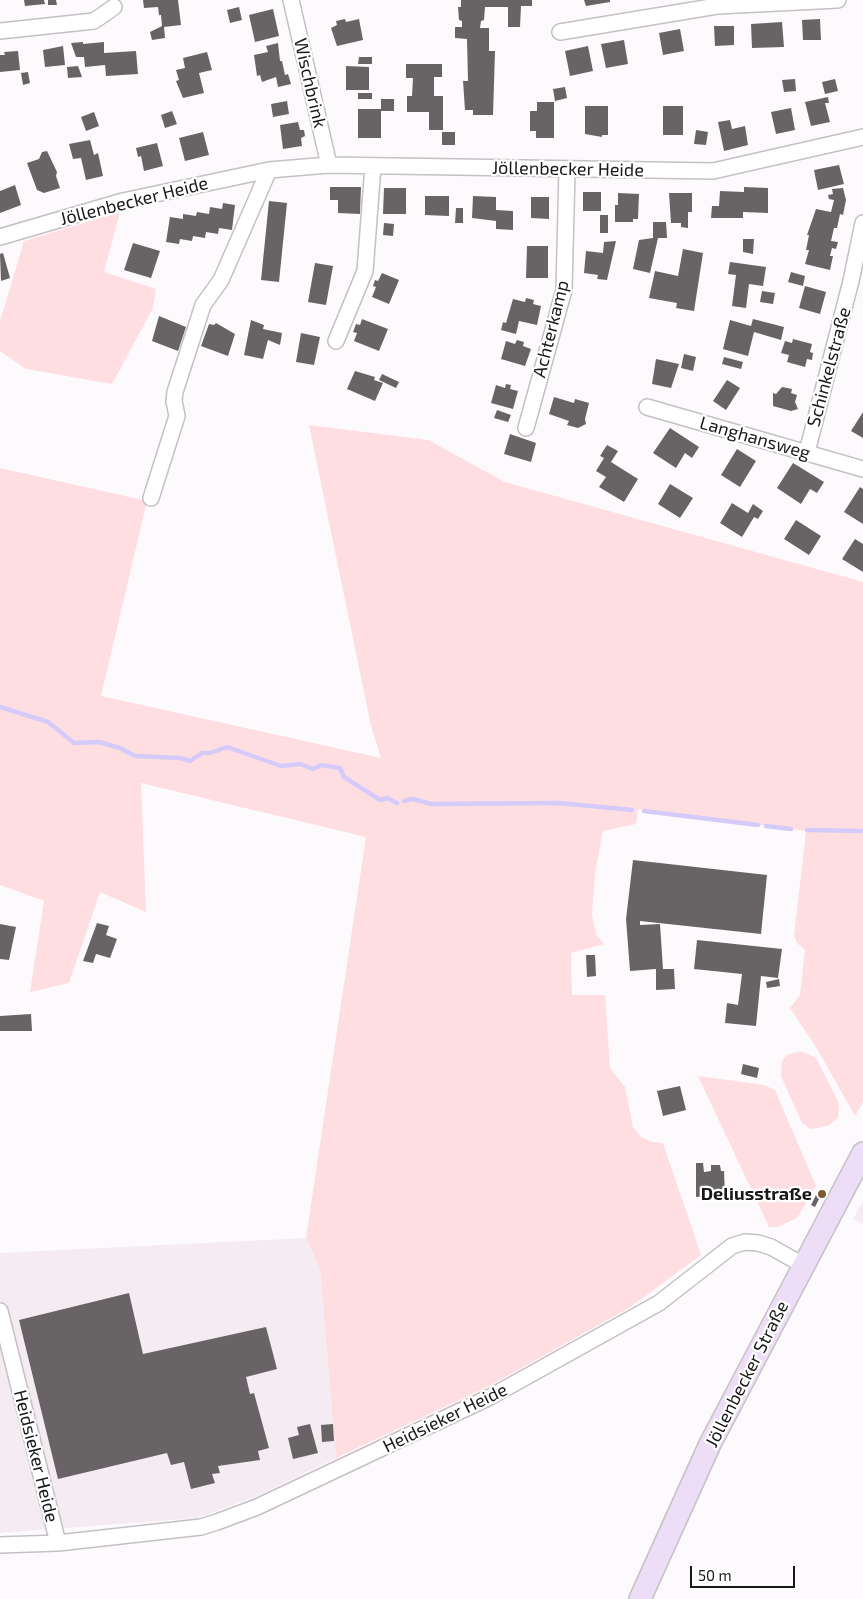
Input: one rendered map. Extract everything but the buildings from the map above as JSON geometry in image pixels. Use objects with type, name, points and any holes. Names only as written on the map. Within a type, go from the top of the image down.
[{"type":"main road","name":"Jöllenbecker Straße","points":[[640,1599],[710,1444],[863,1153]]},
{"type":"street","name":"Wischbrink","points":[[291,0],[329,165]]},
{"type":"street","points":[[560,32],[717,6],[838,0]]},
{"type":"street","points":[[0,31],[94,20],[114,7]]},
{"type":"street","name":"Jöllenbecker Heide","points":[[0,237],[123,200],[269,170],[329,165],[713,171],[863,137]]},
{"type":"street","points":[[336,341],[365,272],[373,166]]},
{"type":"street","points":[[151,498],[177,416],[174,401],[175,392],[203,305],[221,280],[269,170]]},
{"type":"street","name":"Achterkamp","points":[[526,428],[564,290],[567,170]]},
{"type":"street","name":"Schinkelstraße","points":[[807,452],[851,281],[863,223]]},
{"type":"street","name":"Langhansweg","points":[[647,407],[863,469]]},
{"type":"street","name":"Heidsieker Heide","points":[[0,1545],[58,1543],[201,1527],[257,1507],[490,1397],[658,1303],[732,1246],[745,1242],[758,1243],[771,1247],[803,1265]]},
{"type":"street","name":"Heidsieker Heide","points":[[0,1311],[58,1543]]},
{"type":"shaded area","points":[[120,212],[104,272],[156,289],[153,308],[112,384],[26,369],[0,351],[0,321],[24,241]]},
{"type":"shaded area","points":[[309,425],[428,440],[505,482],[863,582],[863,1102],[855,1116],[816,1047],[790,1008],[800,995],[805,950],[797,943],[794,936],[806,831],[638,809],[636,824],[603,831],[595,874],[592,915],[596,934],[604,944],[571,953],[572,995],[605,995],[610,1068],[625,1087],[633,1127],[641,1137],[652,1142],[663,1143],[701,1255],[629,1308],[489,1386],[336,1458],[320,1269],[306,1238],[366,837],[141,783],[146,912],[100,892],[69,983],[30,992],[44,901],[0,885],[0,468],[147,501],[101,696],[381,758],[371,726]]},
{"type":"shaded area","points":[[801,1051],[816,1058],[839,1103],[838,1118],[829,1125],[811,1129],[802,1123],[781,1076],[782,1061],[787,1055]]},
{"type":"shaded area","points":[[698,1076],[764,1085],[775,1090],[816,1186],[797,1218],[778,1227],[769,1227]]},
{"type":"shaded area","points":[[863,1201],[863,1224],[853,1219]]},
{"type":"shaded area","points":[[306,1238],[320,1269],[336,1458],[257,1496],[197,1518],[0,1533],[0,1253]]},
{"type":"waterway","points":[[0,707],[48,722],[74,743],[99,742],[120,748],[135,756],[180,758],[190,761],[202,753],[210,753],[227,747],[281,766],[300,764],[313,769],[321,765],[340,768],[344,777],[380,800],[387,798],[397,803]]},
{"type":"waterway","points":[[404,801],[413,799],[431,804],[559,803],[632,810]]},
{"type":"waterway","points":[[644,811],[758,825]]},
{"type":"waterway","points":[[766,826],[791,829]]},
{"type":"waterway","points":[[807,830],[863,831]]},
{"type":"place","name":"Deliusstraße","points":[[822,1194]]}]
